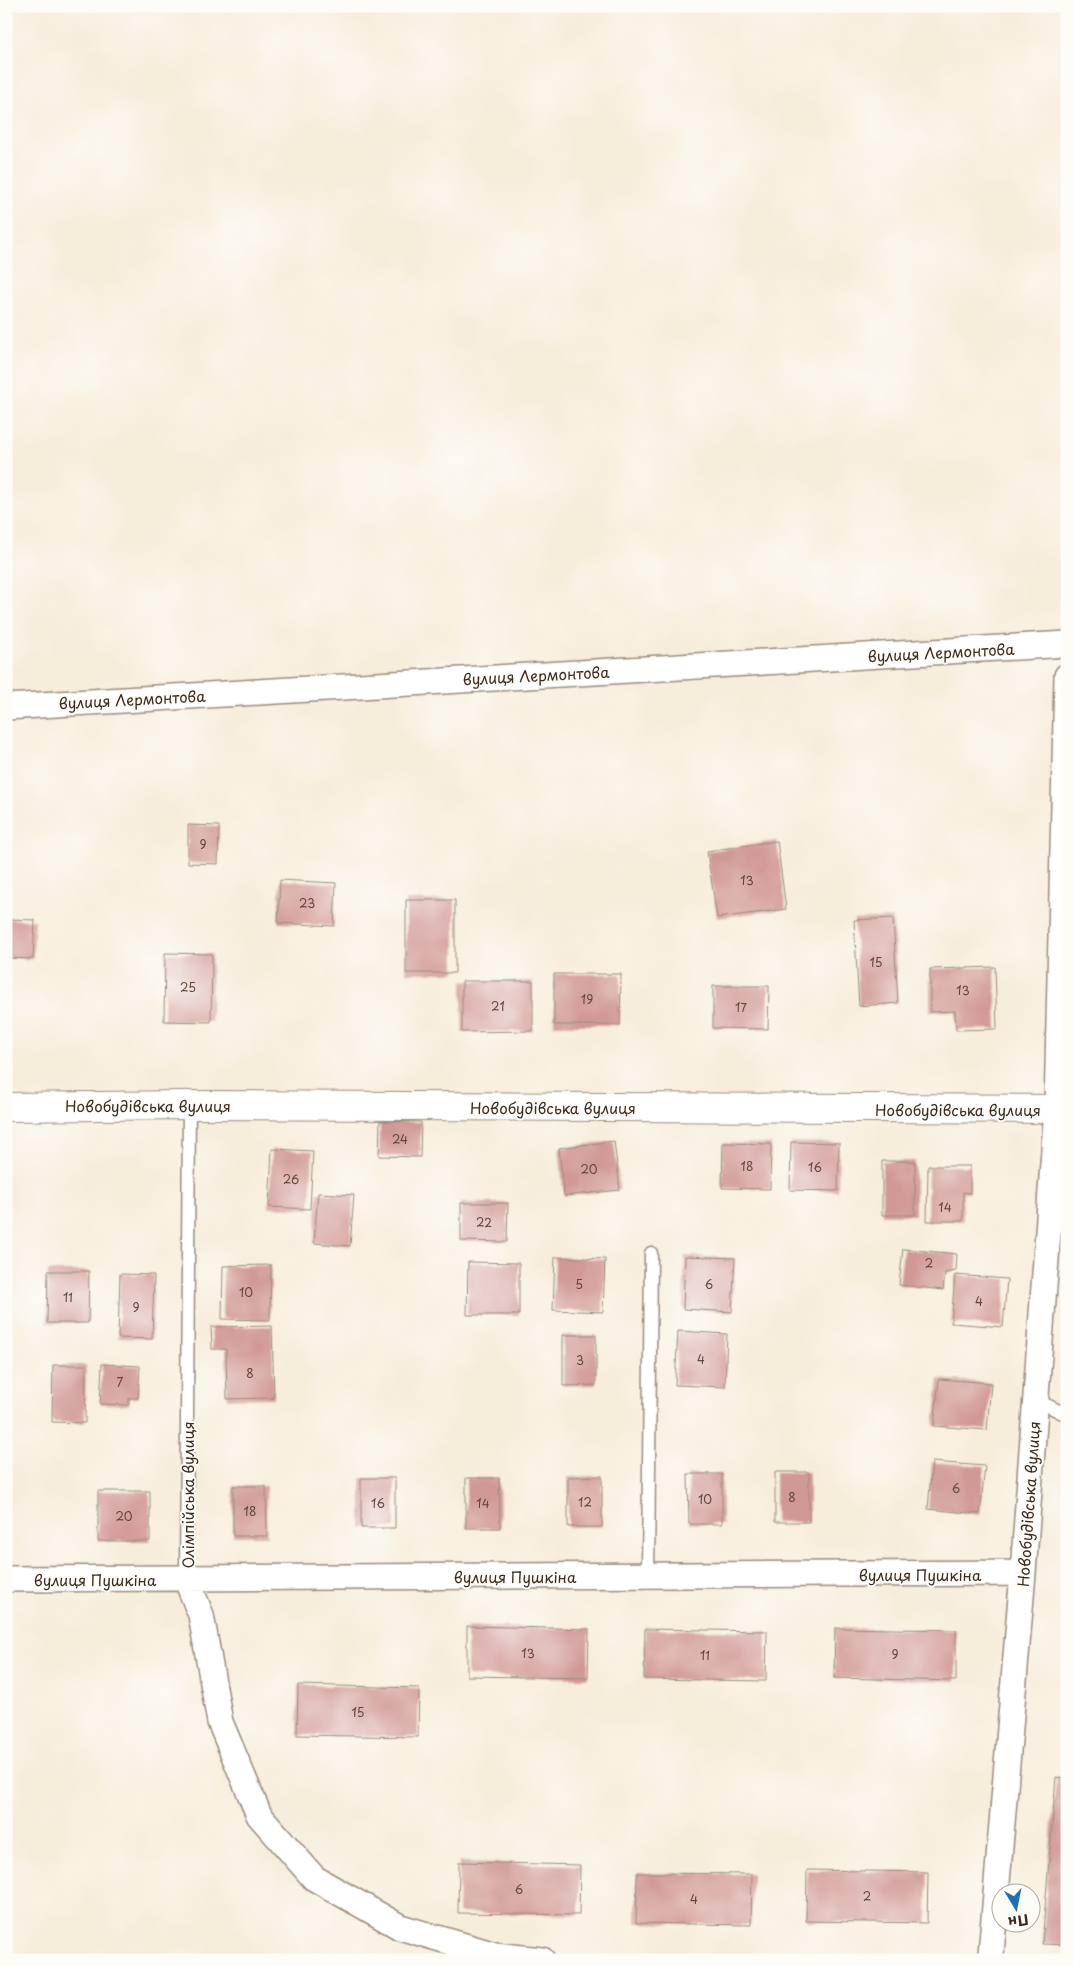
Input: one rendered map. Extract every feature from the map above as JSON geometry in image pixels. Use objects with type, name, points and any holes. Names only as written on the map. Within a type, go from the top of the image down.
[{"type":"street","name":"вулиця Лермонтова","points":[[6,707],[1067,644]]},
{"type":"street","points":[[1062,1109],[1067,676]]},
{"type":"street","name":"Новобудівська вулиця","points":[[6,1106],[189,1105],[1062,1109],[991,1944],[992,1960]]},
{"type":"street","name":"вулиця Пушкіна","points":[[6,1579],[1023,1573]]},
{"type":"street","name":"Олімпійська вулиця","points":[[186,1578],[202,1614],[220,1722],[259,1815],[314,1878],[400,1928],[495,1955],[542,1960]]},
{"type":"lane","name":"Олімпійська вулиця","points":[[186,1578],[189,1105]]},
{"type":"lane","points":[[648,1575],[651,1253]]},
{"type":"lane","points":[[1036,1400],[1067,1416]]},
{"type":"building","points":[[188,825],[219,826],[218,864],[188,863]]},
{"type":"building","points":[[777,841],[786,909],[717,918],[707,851]]},
{"type":"building","points":[[280,880],[336,883],[334,926],[278,923]]},
{"type":"building","points":[[406,900],[455,900],[455,973],[406,973]]},
{"type":"building","points":[[893,918],[898,1003],[859,1006],[854,920]]},
{"type":"building","points":[[6,919],[35,920],[33,959],[6,958]]},
{"type":"building","points":[[165,953],[212,954],[211,1022],[164,1021]]},
{"type":"building","points":[[995,967],[997,1029],[956,1030],[955,1011],[930,1012],[930,969]]},
{"type":"building","points":[[554,974],[621,974],[620,1025],[554,1025]]},
{"type":"building","points":[[462,981],[533,981],[533,1031],[462,1032]]},
{"type":"building","points":[[713,986],[769,986],[768,1029],[713,1028]]},
{"type":"building","points":[[380,1121],[421,1122],[420,1157],[379,1156]]},
{"type":"building","points":[[614,1141],[620,1190],[564,1196],[559,1148]]},
{"type":"building","points":[[791,1142],[839,1143],[838,1191],[790,1190]]},
{"type":"building","points":[[723,1143],[771,1144],[770,1189],[722,1188]]},
{"type":"building","points":[[272,1149],[313,1151],[310,1209],[269,1207]]},
{"type":"building","points":[[882,1161],[915,1161],[915,1215],[882,1215]]},
{"type":"building","points":[[928,1166],[970,1166],[970,1193],[963,1192],[963,1221],[927,1221]]},
{"type":"building","points":[[318,1193],[354,1195],[350,1246],[314,1243]]},
{"type":"building","points":[[461,1203],[508,1203],[507,1242],[461,1241]]},
{"type":"building","points":[[903,1249],[957,1254],[956,1271],[945,1273],[943,1290],[899,1285]]},
{"type":"building","points":[[685,1256],[735,1258],[732,1312],[683,1309]]},
{"type":"building","points":[[555,1257],[605,1259],[603,1312],[553,1310]]},
{"type":"building","points":[[468,1262],[519,1263],[519,1315],[467,1315]]},
{"type":"building","points":[[271,1265],[270,1320],[222,1319],[223,1266]]},
{"type":"building","points":[[48,1271],[89,1271],[88,1323],[47,1323]]},
{"type":"building","points":[[120,1274],[154,1275],[152,1339],[118,1338]]},
{"type":"building","points":[[955,1275],[1007,1279],[1003,1327],[951,1323]]},
{"type":"building","points":[[272,1326],[274,1398],[227,1399],[226,1349],[212,1349],[211,1327]]},
{"type":"building","points":[[678,1331],[727,1334],[725,1387],[675,1385]]},
{"type":"building","points":[[563,1335],[596,1335],[596,1385],[563,1386]]},
{"type":"building","points":[[102,1364],[140,1366],[138,1398],[129,1398],[129,1405],[100,1404]]},
{"type":"building","points":[[53,1365],[86,1365],[85,1423],[52,1422]]},
{"type":"building","points":[[939,1379],[991,1383],[987,1430],[934,1426]]},
{"type":"building","points":[[932,1462],[985,1466],[980,1514],[928,1509]]},
{"type":"building","points":[[775,1472],[809,1472],[809,1522],[775,1522]]},
{"type":"building","points":[[688,1474],[722,1474],[722,1524],[689,1524]]},
{"type":"building","points":[[602,1476],[602,1527],[568,1527],[568,1477]]},
{"type":"building","points":[[361,1478],[395,1478],[395,1528],[361,1528]]},
{"type":"building","points":[[466,1478],[499,1478],[500,1528],[466,1528]]},
{"type":"building","points":[[233,1486],[266,1486],[267,1536],[233,1536]]},
{"type":"building","points":[[98,1491],[150,1491],[150,1541],[98,1541]]},
{"type":"building","points":[[467,1626],[589,1629],[588,1678],[467,1676]]},
{"type":"building","points":[[835,1628],[956,1630],[956,1681],[834,1678]]},
{"type":"building","points":[[645,1629],[767,1631],[766,1681],[644,1679]]},
{"type":"building","points":[[298,1685],[419,1688],[418,1737],[297,1735]]},
{"type":"building","points":[[1056,1777],[1067,1778],[1067,1945],[1042,1944]]},
{"type":"building","points":[[459,1862],[580,1865],[579,1915],[458,1913]]},
{"type":"building","points":[[807,1870],[928,1872],[927,1923],[806,1921]]},
{"type":"building","points":[[637,1873],[752,1874],[751,1925],[636,1923]]}]
